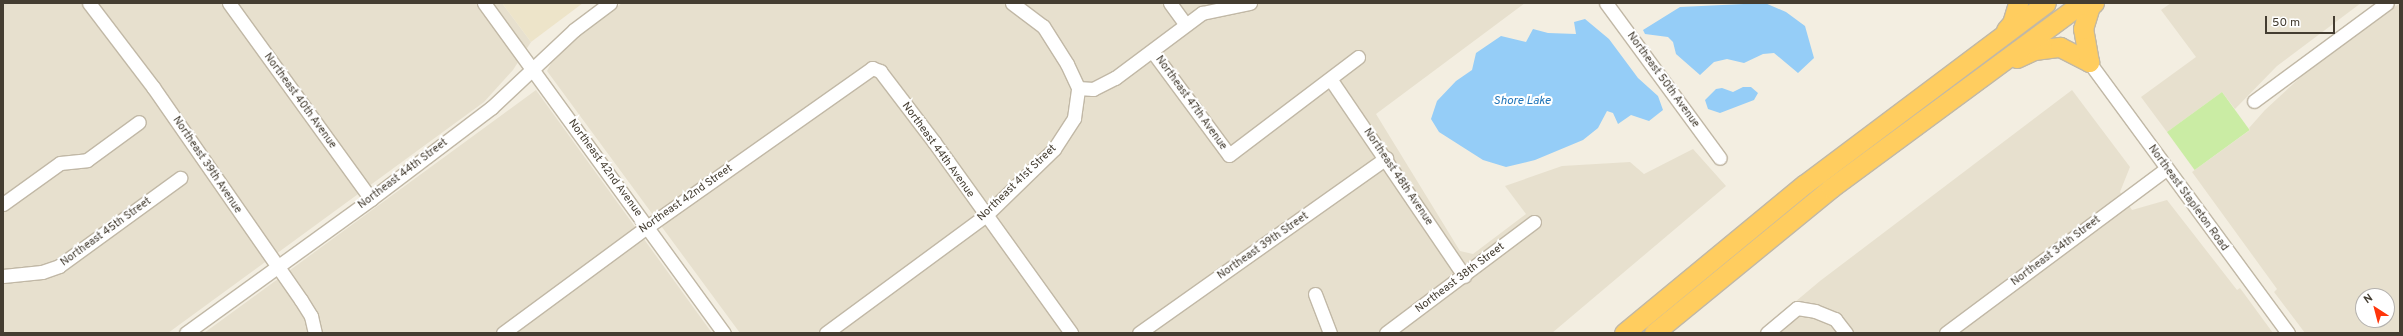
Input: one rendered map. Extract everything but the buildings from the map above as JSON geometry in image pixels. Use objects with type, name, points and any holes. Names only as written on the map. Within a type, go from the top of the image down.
[{"type":"highway","points":[[2003,34],[2012,23],[2018,3]]},
{"type":"highway","points":[[1624,333],[1811,179],[2046,3]]},
{"type":"highway","points":[[1654,333],[1776,231],[1935,111],[2082,3]]},
{"type":"highway","points":[[2088,62],[2083,29],[2089,10],[2094,3]]},
{"type":"highway","points":[[1935,111],[2018,58],[2034,50],[2060,47],[2088,62]]},
{"type":"street","name":"Northeast 39th Avenue","points":[[89,3],[153,87],[311,316],[315,333]]},
{"type":"street","name":"Northeast 40th Avenue","points":[[229,3],[371,199]]},
{"type":"street","name":"Northeast 42nd Avenue","points":[[484,3],[724,333]]},
{"type":"street","name":"Northeast 44th Street","points":[[186,333],[371,199],[491,108],[574,30],[610,3]]},
{"type":"street","points":[[1012,3],[1043,26],[1067,64],[1078,88],[1093,89],[1115,78],[1152,51],[1185,24],[1202,13],[1217,8],[1250,3]]},
{"type":"street","points":[[1170,3],[1185,24]]},
{"type":"street","name":"Northeast 50th Avenue","points":[[1606,3],[1720,158]]},
{"type":"street","points":[[2254,101],[2387,3]]},
{"type":"street","name":"Northeast 47th Avenue","points":[[1152,51],[1229,154],[1331,80]]},
{"type":"street","points":[[1331,80],[1358,57]]},
{"type":"street","name":"Northeast Stapleton Road","points":[[2088,62],[2288,333]]},
{"type":"street","name":"Northeast 42nd Street","points":[[503,333],[648,227],[872,68]]},
{"type":"street","name":"Northeast 44th Avenue","points":[[872,68],[880,71],[1071,333]]},
{"type":"street","name":"Northeast 48th Avenue","points":[[1331,80],[1386,158],[1464,276]]},
{"type":"street","name":"Northeast 41st Street","points":[[826,333],[986,215],[1054,149],[1074,118],[1078,88]]},
{"type":"street","points":[[3,204],[60,163],[87,160],[139,122]]},
{"type":"street","name":"Northeast 39th Street","points":[[1139,333],[1386,158]]},
{"type":"street","name":"Northeast 34th Street","points":[[1946,333],[2166,169]]},
{"type":"street","name":"Northeast 45th Street","points":[[3,276],[42,272],[59,266],[180,178]]},
{"type":"street","name":"Northeast 38th Street","points":[[1386,333],[1534,222]]},
{"type":"street","points":[[1315,294],[1330,333]]},
{"type":"street","points":[[1767,333],[1796,308],[1815,311],[1835,319],[1846,333]]},
{"type":"shaded area","points":[[3,3],[502,3],[531,42],[513,70],[484,102],[168,333],[3,333]]},
{"type":"shaded area","points":[[502,3],[583,3],[531,42]]},
{"type":"shaded area","points":[[622,3],[1525,3],[1376,114],[1460,251],[1473,254],[1526,214],[1505,186],[1562,166],[1630,162],[1644,174],[1693,149],[1726,186],[1552,333],[740,333],[547,71],[557,52]]},
{"type":"shaded area","points":[[2171,3],[2361,3],[2277,66],[2235,109],[2222,92],[2167,132],[2141,97],[2196,57],[2161,10]]},
{"type":"shaded area","points":[[2400,3],[2400,333],[2305,333],[2274,292],[2277,289],[2192,172],[2250,130],[2249,128],[2265,110],[2305,73]]},
{"type":"shaded area","points":[[536,90],[712,333],[204,333]]},
{"type":"shaded area","points":[[2072,90],[2130,167],[2120,192],[2132,210],[2167,200],[2237,290],[2240,288],[2273,333],[1758,333],[1820,281]]},
{"type":"green space","points":[[2222,92],[2250,130],[2195,170],[2167,132]]},
{"type":"water","points":[[1765,3],[1786,12],[1805,26],[1814,58],[1798,73],[1774,53],[1763,54],[1744,63],[1727,59],[1714,62],[1700,75],[1676,54],[1673,42],[1668,37],[1645,34],[1643,30],[1680,7]]},
{"type":"water","name":"Shore Lake","points":[[1585,19],[1609,39],[1638,78],[1658,96],[1663,110],[1649,121],[1631,115],[1618,124],[1613,113],[1607,111],[1598,128],[1583,140],[1535,160],[1506,167],[1483,160],[1439,132],[1431,119],[1437,101],[1456,81],[1472,70],[1476,53],[1501,36],[1526,42],[1533,29],[1548,33],[1576,34],[1574,22]]},
{"type":"water","points":[[1743,87],[1751,87],[1758,93],[1754,100],[1720,113],[1708,109],[1705,100],[1716,89],[1722,88],[1733,92]]}]
